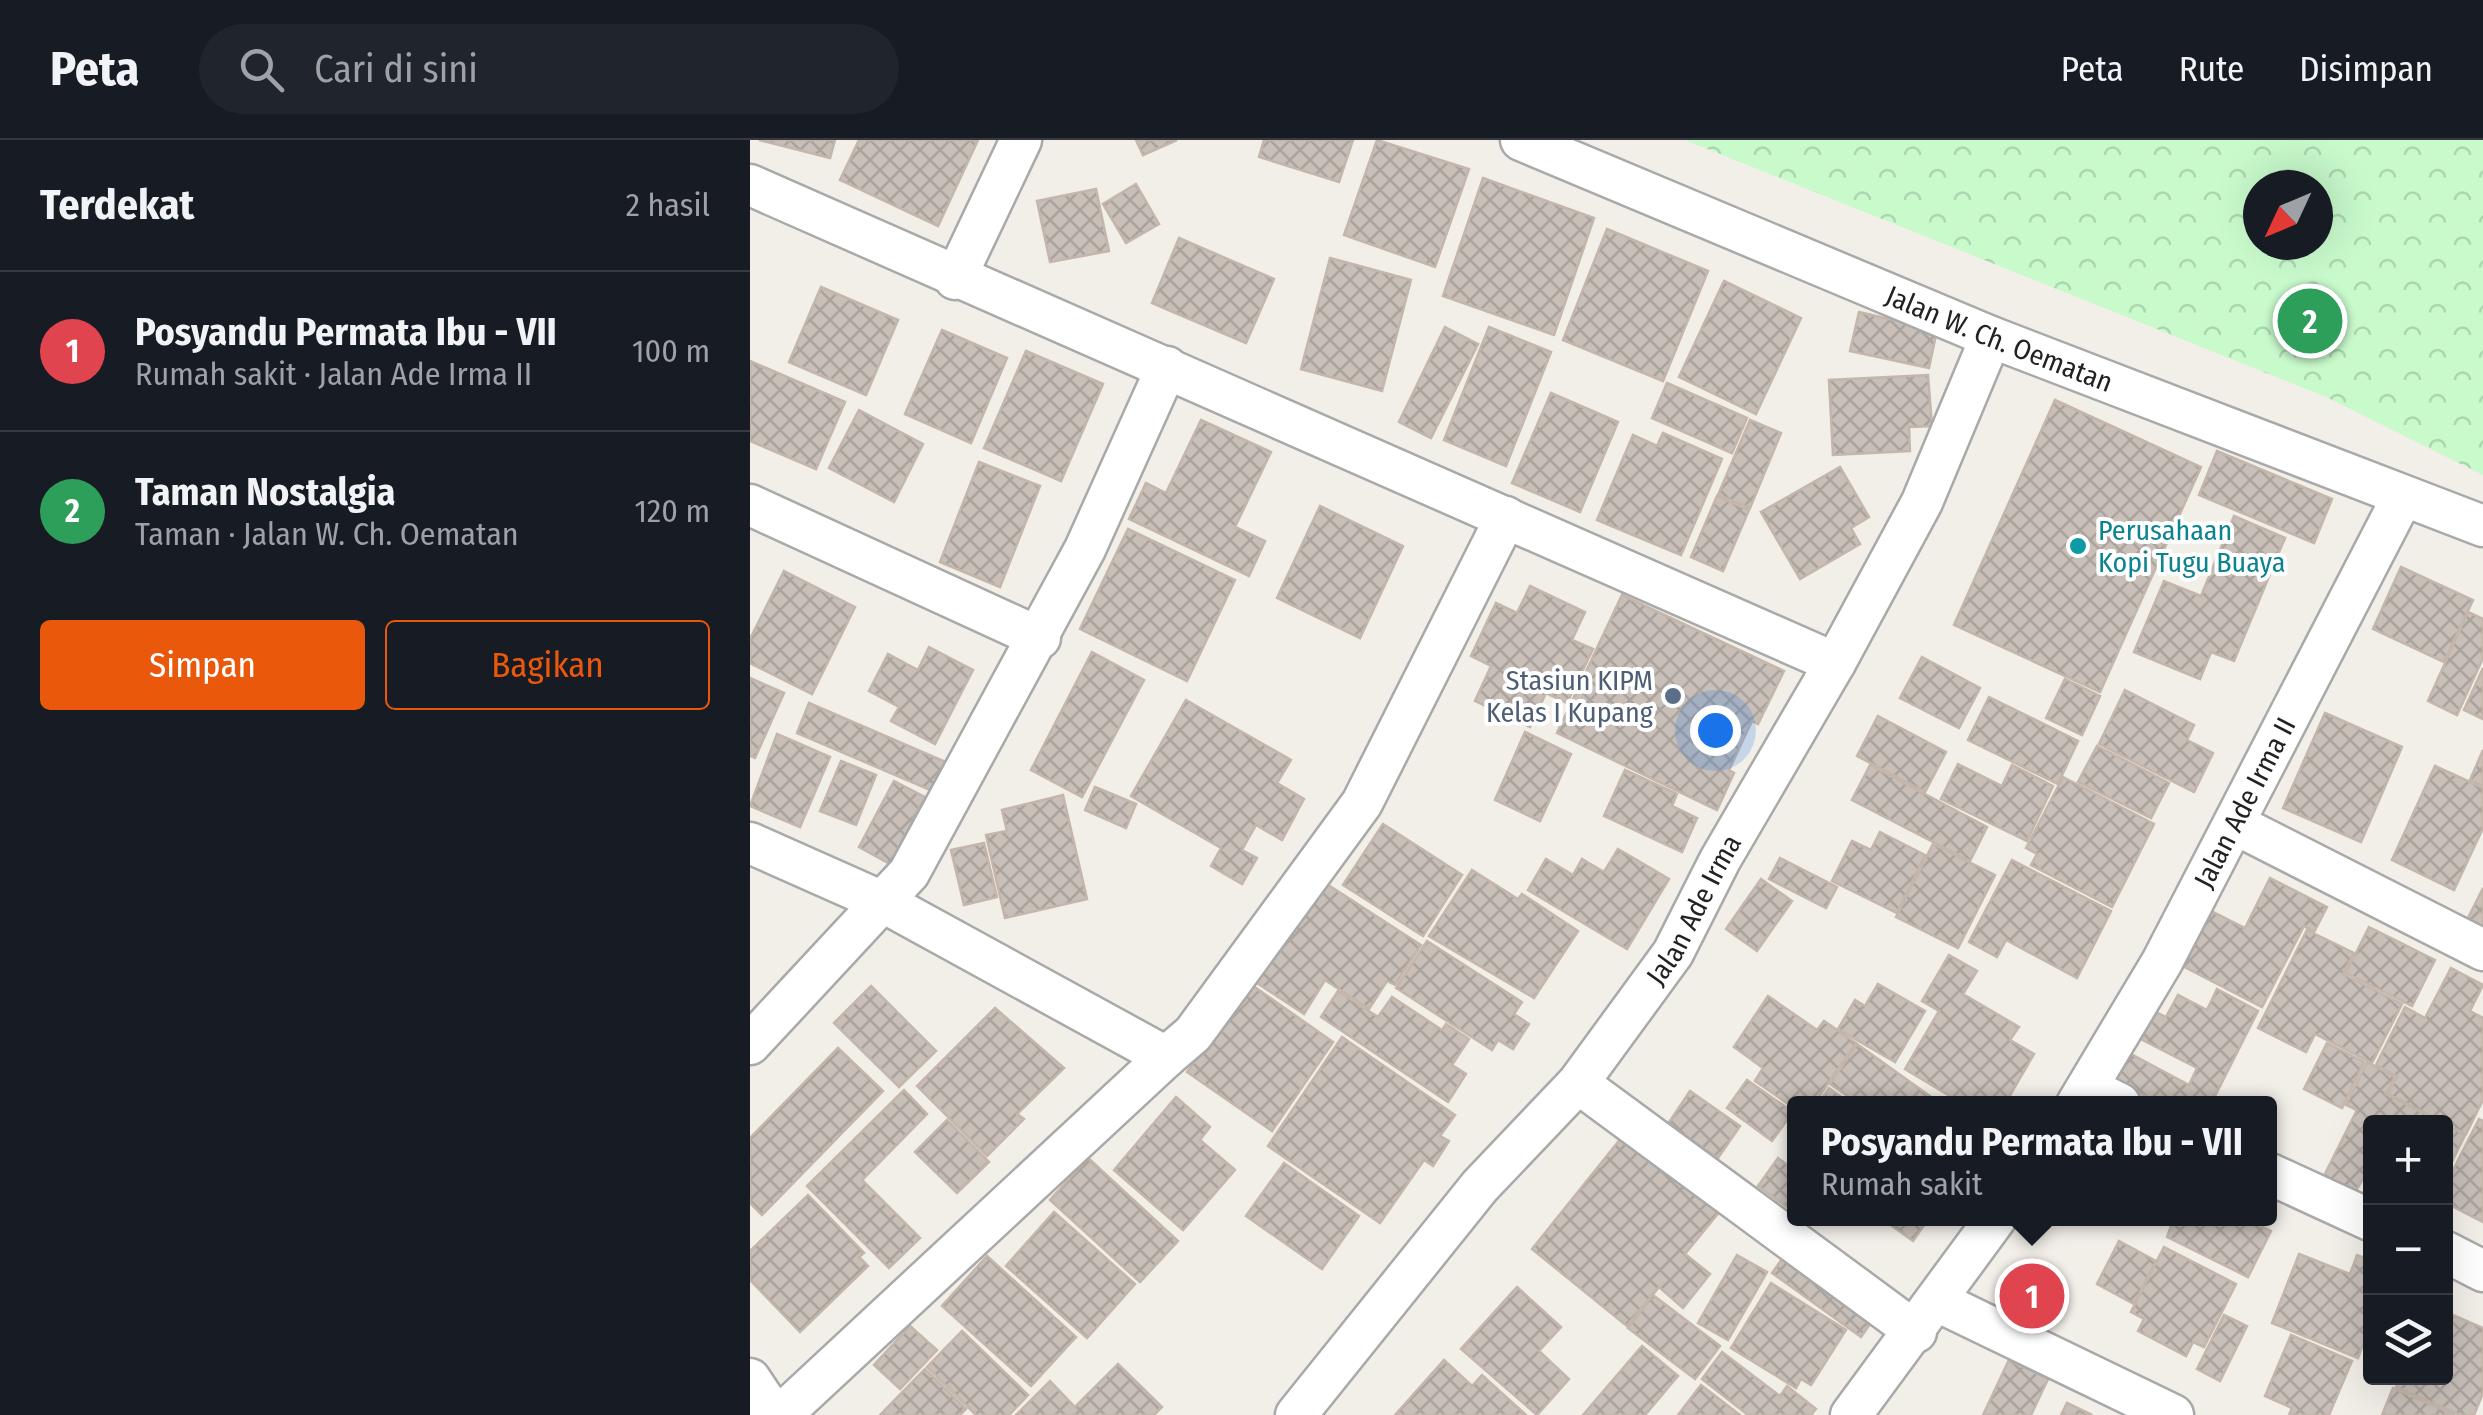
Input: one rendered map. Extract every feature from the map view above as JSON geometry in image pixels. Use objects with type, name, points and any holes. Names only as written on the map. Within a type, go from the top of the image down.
[{"type":"street","points":[[955,279],[1022,140]]},
{"type":"street","name":"Jalan W. Ch. Oematan","points":[[1522,140],[1992,337],[2483,526]]},
{"type":"street","points":[[750,184],[955,279],[1167,367],[1835,664]]},
{"type":"street","name":"Jalan Ade Irma","points":[[1296,1415],[1480,1186],[1578,1083],[1673,952],[1720,860],[1835,664],[1922,502],[1992,337]]},
{"type":"street","points":[[750,1044],[909,873],[1040,638],[1167,367]]},
{"type":"street","name":"Jalan Ade Irma II","points":[[2096,1096],[2403,496]]},
{"type":"street","points":[[750,505],[1040,638]]},
{"type":"street","points":[[750,1379],[778,1415],[1192,1034],[1362,803],[1506,517]]},
{"type":"street","points":[[2235,824],[2483,950]]},
{"type":"street","points":[[750,843],[885,903],[1166,1056]]},
{"type":"street","points":[[1578,1083],[1787,1223]]},
{"type":"street","points":[[2277,1177],[2363,1217]]},
{"type":"street","points":[[1791,1226],[1927,1317],[2173,1415]]},
{"type":"street","points":[[1851,1415],[1990,1226]]},
{"type":"street","points":[[2453,1256],[2483,1271]]},
{"type":"green space","points":[[1685,140],[2483,140],[2483,475],[2326,397]]},
{"type":"building","points":[[759,140],[835,140],[830,158]]},
{"type":"building","points":[[859,140],[978,140],[938,226],[840,180]]},
{"type":"building","points":[[1136,140],[1177,140],[1143,155]]},
{"type":"building","points":[[1264,140],[1353,140],[1339,182],[1259,157]]},
{"type":"building","points":[[1377,140],[1469,169],[1435,267],[1344,235]]},
{"type":"building","points":[[1483,178],[1594,218],[1554,335],[1443,296]]},
{"type":"building","points":[[1136,184],[1159,224],[1126,243],[1103,204]]},
{"type":"building","points":[[1096,189],[1109,251],[1050,262],[1037,201]]},
{"type":"building","points":[[1607,229],[1708,271],[1663,381],[1563,340]]},
{"type":"building","points":[[1179,238],[1274,279],[1246,343],[1152,303]]},
{"type":"building","points":[[1330,258],[1411,280],[1382,391],[1301,369]]},
{"type":"building","points":[[1724,281],[1801,318],[1756,414],[1679,377]]},
{"type":"building","points":[[821,287],[898,320],[866,395],[789,362]]},
{"type":"building","points":[[1859,312],[1937,330],[1929,368],[1850,351]]},
{"type":"building","points":[[1445,327],[1478,344],[1431,438],[1399,422]]},
{"type":"building","points":[[1489,327],[1551,352],[1506,466],[1444,440]]},
{"type":"building","points":[[942,330],[1007,358],[971,443],[905,414]]},
{"type":"building","points":[[1026,351],[1103,384],[1061,481],[984,448]]},
{"type":"building","points":[[750,361],[845,402],[816,469],[750,441]]},
{"type":"building","points":[[1928,375],[1932,426],[1909,427],[1910,451],[1833,455],[1829,380]]},
{"type":"building","points":[[1667,383],[1747,418],[1732,453],[1652,418]]},
{"type":"building","points":[[1551,393],[1618,422],[1580,512],[1512,483]]},
{"type":"building","name":"Perusahaan Kopi Tugu Buaya","points":[[2055,400],[2201,467],[2100,692],[1954,625]]},
{"type":"building","points":[[859,410],[923,444],[894,502],[829,468]]},
{"type":"building","points":[[1201,420],[1271,452],[1235,527],[1265,541],[1249,576],[1129,519],[1146,483],[1166,493]]},
{"type":"building","points":[[1750,420],[1781,433],[1750,508],[1718,495]]},
{"type":"building","points":[[1663,433],[1722,459],[1681,555],[1597,520],[1633,435],[1657,446]]},
{"type":"building","points":[[2217,451],[2332,499],[2314,543],[2199,495]]},
{"type":"building","points":[[979,462],[1040,486],[1000,587],[940,562]]},
{"type":"building","points":[[1840,467],[1869,517],[1851,528],[1860,544],[1800,579],[1761,512]]},
{"type":"building","points":[[1717,496],[1749,510],[1723,571],[1691,557]]},
{"type":"building","points":[[1320,506],[1403,546],[1360,638],[1277,598]]},
{"type":"building","points":[[2234,516],[2285,538],[2234,661],[2211,652],[2200,679],[2134,652],[2164,581],[2201,596]]},
{"type":"building","points":[[1128,529],[1235,580],[1187,681],[1080,629]]},
{"type":"building","points":[[2401,567],[2473,600],[2444,662],[2373,629]]},
{"type":"building","points":[[784,571],[855,607],[812,694],[750,663],[750,639]]},
{"type":"building","points":[[1530,586],[1585,612],[1572,640],[1593,649],[1567,703],[1546,693],[1530,727],[1475,701],[1491,666],[1471,656],[1496,603],[1517,613]]},
{"type":"building","name":"Stasiun KIPM Kelas I Kupang","points":[[1622,595],[1784,671],[1758,724],[1752,721],[1729,770],[1734,773],[1717,810],[1557,733]]},
{"type":"building","points":[[2468,612],[2483,619],[2483,658],[2457,715],[2428,701]]},
{"type":"building","points":[[929,647],[973,670],[935,744],[891,721],[899,707],[869,691],[888,654],[918,670]]},
{"type":"building","points":[[1092,652],[1144,680],[1082,797],[1031,770]]},
{"type":"building","points":[[1922,657],[1980,688],[1959,728],[1900,698]]},
{"type":"building","points":[[2483,668],[2483,719],[2464,710]]},
{"type":"building","points":[[750,678],[784,693],[755,758],[750,756]]},
{"type":"building","points":[[2065,679],[2100,696],[2082,735],[2046,718]]},
{"type":"building","points":[[2125,690],[2194,725],[2187,740],[2213,753],[2194,792],[2099,744]]},
{"type":"building","points":[[1989,697],[2078,741],[2058,784],[1968,740]]},
{"type":"building","points":[[1186,700],[1291,760],[1277,783],[1304,799],[1282,840],[1256,825],[1242,850],[1257,858],[1242,884],[1211,866],[1221,848],[1131,796]]},
{"type":"building","points":[[809,703],[955,766],[942,795],[797,733]]},
{"type":"building","points":[[2325,713],[2402,747],[2361,842],[2283,808]]},
{"type":"building","points":[[1878,716],[1946,752],[1925,792],[1857,756]]},
{"type":"building","points":[[1525,732],[1571,754],[1540,821],[1495,800]]},
{"type":"building","points":[[777,734],[830,757],[800,827],[750,806]]},
{"type":"building","points":[[2097,746],[2169,783],[2151,818],[2078,782]]},
{"type":"building","points":[[2483,750],[2483,786],[2470,780]]},
{"type":"building","points":[[841,761],[876,775],[856,825],[820,811]]},
{"type":"building","points":[[1958,764],[2002,786],[2012,765],[2053,786],[2027,841],[1941,799]]},
{"type":"building","points":[[1870,765],[1987,827],[1970,861],[1852,800]]},
{"type":"building","points":[[2435,766],[2483,788],[2483,828],[2454,890],[2392,860]]},
{"type":"building","points":[[1625,770],[1677,794],[1672,806],[1697,818],[1682,852],[1604,816]]},
{"type":"building","points":[[2063,777],[2154,824],[2112,907],[2031,865],[2037,854],[2026,848]]},
{"type":"building","points":[[894,781],[925,797],[890,864],[859,847]]},
{"type":"building","points":[[1095,787],[1136,804],[1126,828],[1085,810]]},
{"type":"building","points":[[1063,795],[1087,899],[1005,918],[986,835],[1007,831],[1002,810]]},
{"type":"building","points":[[1383,824],[1462,875],[1423,936],[1343,885]]},
{"type":"building","points":[[1880,832],[1925,855],[1897,913],[1832,881],[1852,841],[1871,850]]},
{"type":"building","points":[[984,843],[997,897],[964,905],[951,850]]},
{"type":"building","points":[[1933,844],[1995,875],[1958,948],[1896,917]]},
{"type":"building","points":[[1618,849],[1669,879],[1627,949],[1528,890],[1546,859],[1573,875],[1582,859],[1604,872]]},
{"type":"building","points":[[1780,858],[1837,887],[1826,908],[1769,879]]},
{"type":"building","points":[[2012,860],[2111,911],[2077,978],[2006,940],[1997,957],[1969,942]]},
{"type":"building","points":[[1472,870],[1518,899],[1522,894],[1578,931],[1534,998],[1429,936]]},
{"type":"building","points":[[2270,878],[2327,907],[2314,932],[2304,926],[2262,1007],[2169,959],[2197,904],[2245,928]]},
{"type":"building","points":[[1319,879],[1421,945],[1395,985],[1387,981],[1369,1009],[1325,980],[1304,1014],[1254,981]]},
{"type":"building","points":[[1761,879],[1792,901],[1757,951],[1726,929]]},
{"type":"building","points":[[2483,888],[2483,928],[2467,920]]},
{"type":"building","points":[[2369,927],[2435,960],[2412,1006],[2346,973]]},
{"type":"building","points":[[2307,930],[2354,953],[2343,974],[2402,1004],[2372,1063],[2315,1034],[2306,1052],[2258,1028]]},
{"type":"building","points":[[1427,941],[1522,1002],[1514,1014],[1529,1024],[1513,1049],[1498,1040],[1492,1050],[1396,988]]},
{"type":"building","points":[[1949,955],[1977,971],[1963,994],[2019,1027],[2010,1040],[2034,1054],[2010,1096],[1950,1096],[1905,1069],[1939,1011],[1922,1001]]},
{"type":"building","points":[[2451,968],[2483,985],[2470,1011],[2483,1018],[2483,1100],[2466,1134],[2453,1127],[2453,1115],[2429,1115],[2388,1094],[2397,1076],[2376,1065],[2405,1007],[2425,1018]]},
{"type":"building","points":[[1249,983],[1333,1042],[1272,1131],[1187,1072]]},
{"type":"building","points":[[1878,984],[1925,1011],[1895,1062],[1838,1029],[1855,1000],[1865,1006]]},
{"type":"building","points":[[871,986],[936,1051],[899,1087],[834,1023]]},
{"type":"building","points":[[2217,989],[2258,1011],[2215,1096],[2145,1096],[2100,1072],[2114,1045],[2189,1085],[2197,1068],[2125,1031],[2138,1003],[2166,1017],[2178,995],[2207,1010]]},
{"type":"building","points":[[1338,991],[1378,1017],[1392,997],[1442,1030],[1446,1024],[1469,1039],[1452,1065],[1466,1074],[1448,1102],[1321,1017]]},
{"type":"building","points":[[1768,996],[1817,1030],[1824,1021],[1856,1043],[1820,1096],[1787,1096],[1787,1103],[1755,1081],[1763,1068],[1734,1047]]},
{"type":"building","points":[[995,1008],[1064,1068],[1017,1114],[1024,1119],[987,1156],[917,1086]]},
{"type":"building","points":[[1342,1037],[1455,1115],[1440,1136],[1449,1141],[1433,1166],[1424,1160],[1380,1223],[1268,1146]]},
{"type":"building","points":[[2327,1043],[2364,1062],[2342,1108],[2304,1089]]},
{"type":"building","points":[[1857,1044],[1930,1096],[1847,1096],[1830,1084]]},
{"type":"building","points":[[838,1048],[883,1091],[762,1215],[750,1203],[750,1138]]},
{"type":"building","points":[[2367,1062],[2395,1077],[2386,1094],[2427,1115],[2363,1115],[2363,1179],[2354,1194],[2323,1178],[2357,1110],[2346,1105]]},
{"type":"building","points":[[1747,1080],[1787,1108],[1787,1120],[1772,1141],[1727,1108]]},
{"type":"building","points":[[1829,1088],[1840,1096],[1824,1096]]},
{"type":"building","points":[[904,1090],[927,1114],[862,1180],[920,1238],[889,1268],[807,1186]]},
{"type":"building","points":[[1690,1091],[1740,1126],[1718,1158],[1668,1124]]},
{"type":"building","points":[[1176,1097],[1210,1127],[1200,1140],[1235,1170],[1183,1230],[1114,1170]]},
{"type":"building","points":[[2479,1119],[2483,1121],[2483,1222],[2453,1207],[2453,1170]]},
{"type":"building","points":[[947,1120],[989,1162],[957,1193],[915,1152]]},
{"type":"building","points":[[2453,1129],[2465,1135],[2453,1160]]},
{"type":"building","points":[[1626,1132],[1721,1210],[1685,1254],[1710,1274],[1683,1308],[1659,1287],[1627,1326],[1532,1249]]},
{"type":"building","points":[[1088,1158],[1178,1241],[1140,1282],[1050,1200]]},
{"type":"building","points":[[1778,1158],[1787,1165],[1787,1207],[1758,1186]]},
{"type":"building","points":[[1284,1163],[1359,1216],[1322,1269],[1246,1216]]},
{"type":"building","points":[[808,1195],[864,1253],[859,1257],[868,1266],[800,1332],[750,1280],[750,1251]]},
{"type":"building","points":[[1054,1212],[1135,1284],[1087,1338],[1006,1266]]},
{"type":"building","points":[[1892,1226],[1923,1226],[1913,1241]]},
{"type":"building","points":[[2171,1226],[2261,1226],[2271,1231],[2248,1277],[2167,1237]]},
{"type":"building","points":[[2119,1241],[2156,1261],[2134,1304],[2097,1284]]},
{"type":"building","points":[[2164,1247],[2236,1284],[2204,1347],[2193,1342],[2186,1356],[2138,1331],[2144,1319],[2131,1312]]},
{"type":"building","points":[[1788,1251],[1877,1314],[1861,1337],[1772,1273]]},
{"type":"building","points":[[2299,1254],[2350,1274],[2357,1255],[2363,1257],[2363,1345],[2358,1358],[2272,1323]]},
{"type":"building","points":[[1737,1255],[1767,1272],[1728,1340],[1698,1323]]},
{"type":"building","points":[[987,1256],[1076,1337],[1031,1386],[942,1306]]},
{"type":"building","points":[[2017,1266],[2065,1297],[2047,1325],[1999,1295]]},
{"type":"building","points":[[1771,1283],[1846,1330],[1811,1385],[1801,1379],[1796,1388],[1731,1348]]},
{"type":"building","points":[[1517,1287],[1561,1327],[1539,1351],[1569,1379],[1537,1415],[1461,1349]]},
{"type":"building","points":[[1653,1295],[1720,1346],[1695,1379],[1628,1328]]},
{"type":"building","points":[[2224,1315],[2247,1326],[2220,1381],[2197,1369]]},
{"type":"building","points":[[2453,1315],[2483,1328],[2483,1393],[2474,1415],[2460,1415],[2396,1387],[2453,1385]]},
{"type":"building","points":[[910,1326],[937,1350],[900,1389],[874,1365]]},
{"type":"building","points":[[962,1331],[1028,1395],[1009,1415],[976,1415],[927,1367]]},
{"type":"building","points":[[2291,1335],[2352,1361],[2329,1415],[2289,1415],[2292,1408],[2265,1396]]},
{"type":"building","points":[[1642,1346],[1678,1376],[1645,1415],[1583,1415]]},
{"type":"building","points":[[1722,1352],[1780,1396],[1787,1386],[1816,1409],[1811,1415],[1748,1415],[1702,1379]]},
{"type":"building","points":[[1444,1360],[1472,1386],[1482,1375],[1526,1415],[1395,1415]]},
{"type":"building","points":[[2009,1360],[2048,1379],[2031,1415],[1983,1415]]},
{"type":"building","points":[[1118,1364],[1162,1407],[1154,1415],[1016,1415],[1050,1381],[1075,1407]]},
{"type":"building","points":[[925,1369],[966,1409],[960,1415],[880,1415]]},
{"type":"building","points":[[1701,1385],[1740,1415],[1678,1415]]},
{"type":"building","points":[[2393,1388],[2455,1415],[2382,1415]]},
{"type":"building","points":[[2067,1403],[2092,1415],[2061,1415]]},
{"type":"place","name":"Taman Nostalgia","points":[[2310,321]]},
{"type":"place","name":"Perusahaan Kopi Tugu Buaya","points":[[2078,546]]},
{"type":"place","name":"Stasiun KIPM Kelas I Kupang","points":[[1673,696]]},
{"type":"place","name":"Posyandu Permata Ibu - VII","points":[[2032,1296]]}]
